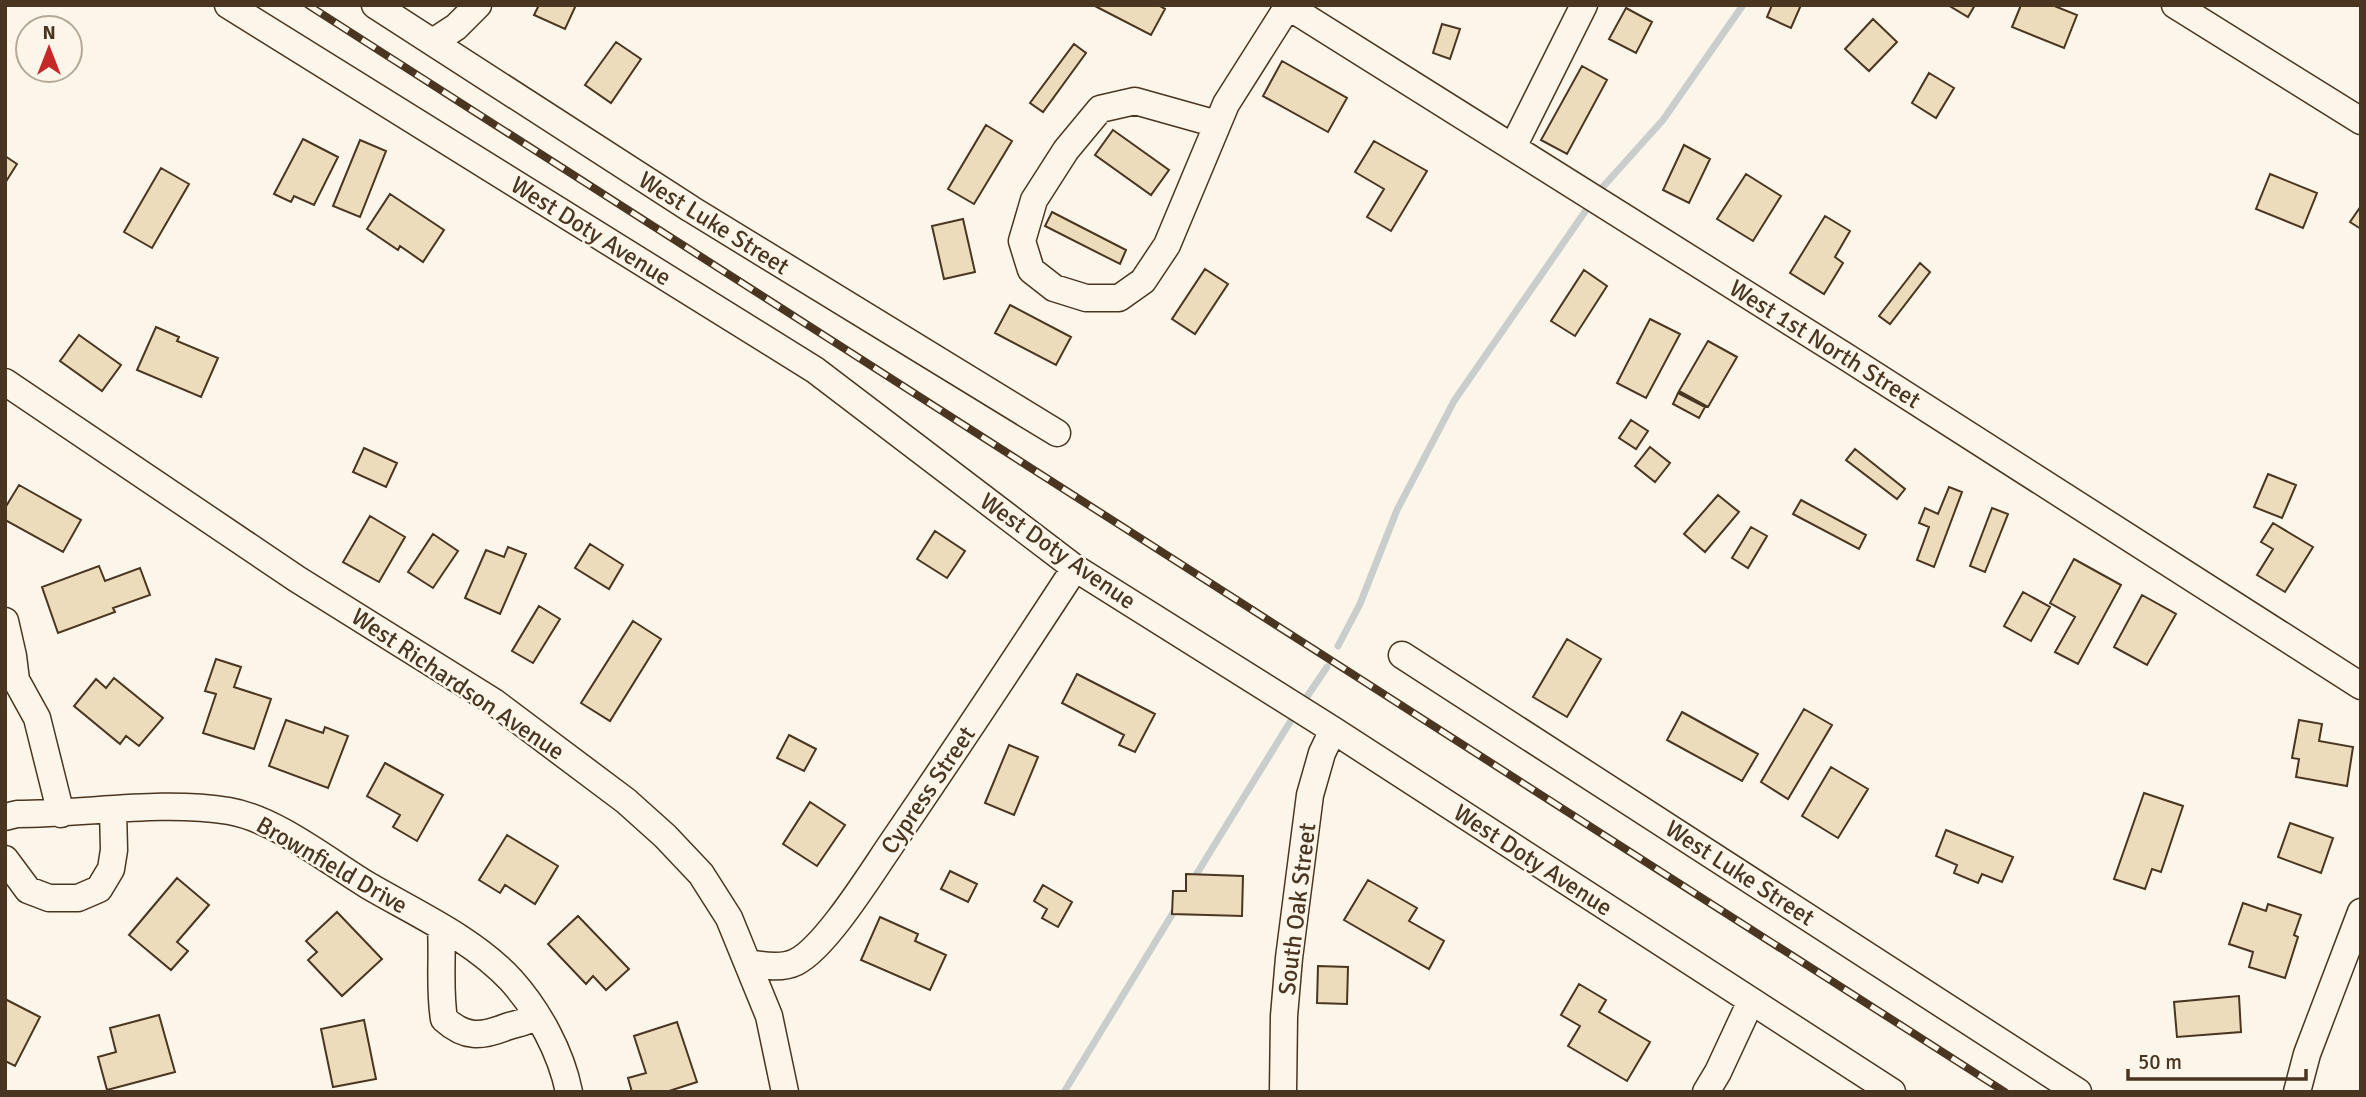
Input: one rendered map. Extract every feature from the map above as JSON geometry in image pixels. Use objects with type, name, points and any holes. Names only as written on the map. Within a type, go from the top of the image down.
[{"type":"street","name":"West Doty Avenue","points":[[228,5],[815,370],[1076,568],[1333,730],[1892,1092]]},
{"type":"street","name":"West Luke Street","points":[[375,5],[773,261],[1057,433]]},
{"type":"street","points":[[432,42],[456,27],[478,5]]},
{"type":"street","points":[[1513,147],[1584,5]]},
{"type":"street","points":[[2175,5],[2361,121]]},
{"type":"street","points":[[1217,124],[1135,101],[1100,109],[1066,150],[1034,200],[1022,241],[1031,270],[1054,288],[1086,298],[1119,298],[1143,281],[1167,245],[1226,104],[1287,6]]},
{"type":"street","name":"West 1st North Street","points":[[1287,6],[1848,358],[2361,686]]},
{"type":"street","name":"West Richardson Avenue","points":[[5,382],[298,579],[494,702],[626,801],[665,836],[701,874],[729,918],[769,1016],[785,1092]]},
{"type":"street","name":"Cypress Street","points":[[749,963],[767,966],[795,963],[823,939],[881,860],[1076,568]]},
{"type":"street","points":[[5,621],[13,656],[15,695],[37,718],[61,814]]},
{"type":"street","name":"West Luke Street","points":[[1402,655],[2078,1092]]},
{"type":"street","name":"South Oak Street","points":[[1283,1092],[1284,1016],[1289,958],[1310,795],[1322,753],[1333,730]]},
{"type":"street","name":"Brownfield Drive","points":[[5,817],[17,814],[188,807],[231,812],[252,818],[292,837],[441,928],[496,966],[512,981],[537,1016],[558,1054],[569,1092]]},
{"type":"street","points":[[5,859],[28,890],[49,898],[78,898],[99,889],[111,869],[114,850],[113,810]]},
{"type":"street","points":[[2297,1092],[2307,1054],[2361,912]]},
{"type":"street","points":[[441,928],[443,959],[440,991],[444,1019],[456,1030],[473,1034],[493,1034],[524,1024],[537,1016]]},
{"type":"street","points":[[1706,1092],[1751,1001]]},
{"type":"building","points":[[539,5],[576,5],[565,29],[534,15]]},
{"type":"building","points":[[1093,5],[1158,5],[1165,9],[1151,35]]},
{"type":"building","points":[[1772,5],[1801,5],[1791,28],[1767,17]]},
{"type":"building","points":[[1948,5],[1975,5],[1968,17]]},
{"type":"building","points":[[2021,5],[2052,5],[2077,15],[2064,48],[2012,27]]},
{"type":"building","points":[[1626,8],[1652,22],[1636,53],[1609,39]]},
{"type":"building","points":[[1873,19],[1897,42],[1869,71],[1845,49]]},
{"type":"building","points":[[1442,24],[1460,29],[1450,59],[1433,53]]},
{"type":"building","points":[[616,42],[641,59],[611,103],[585,85]]},
{"type":"building","points":[[1074,44],[1086,53],[1043,112],[1030,103]]},
{"type":"building","points":[[1282,61],[1347,98],[1328,132],[1263,96]]},
{"type":"building","points":[[1582,66],[1607,80],[1567,154],[1541,140]]},
{"type":"building","points":[[1929,73],[1954,88],[1936,118],[1912,103]]},
{"type":"building","points":[[986,125],[1012,141],[974,204],[948,189]]},
{"type":"building","points":[[1113,130],[1169,170],[1151,195],[1095,155]]},
{"type":"building","points":[[303,139],[338,157],[314,205],[294,196],[291,202],[274,194]]},
{"type":"building","points":[[360,140],[386,151],[360,217],[333,206]]},
{"type":"building","points":[[1374,141],[1427,171],[1391,231],[1367,217],[1384,189],[1355,172]]},
{"type":"building","points":[[1684,145],[1710,159],[1689,203],[1663,190]]},
{"type":"building","points":[[5,156],[17,164],[5,183]]},
{"type":"building","points":[[161,168],[189,184],[152,248],[124,232]]},
{"type":"building","points":[[1746,174],[1781,196],[1753,241],[1717,219]]},
{"type":"building","points":[[2270,174],[2317,193],[2303,228],[2256,209]]},
{"type":"building","points":[[390,194],[444,230],[423,262],[400,246],[398,250],[367,229]]},
{"type":"building","points":[[2361,206],[2361,229],[2350,222]]},
{"type":"building","points":[[1052,212],[1126,250],[1120,264],[1045,226]]},
{"type":"building","points":[[1825,216],[1850,231],[1835,257],[1843,263],[1824,294],[1790,273]]},
{"type":"building","points":[[963,219],[975,272],[944,279],[932,226]]},
{"type":"building","points":[[1920,263],[1930,272],[1890,324],[1879,316]]},
{"type":"building","points":[[1205,269],[1228,284],[1195,334],[1172,319]]},
{"type":"building","points":[[1584,270],[1607,286],[1575,336],[1551,321]]},
{"type":"building","points":[[1010,305],[1071,337],[1056,365],[995,333]]},
{"type":"building","points":[[1650,319],[1680,334],[1646,398],[1617,383]]},
{"type":"building","points":[[156,327],[179,337],[177,341],[218,358],[201,397],[137,370]]},
{"type":"building","points":[[79,335],[121,365],[102,391],[60,361]]},
{"type":"building","points":[[1708,341],[1737,357],[1708,407],[1679,391]]},
{"type":"building","points":[[1678,393],[1705,407],[1699,418],[1673,404]]},
{"type":"building","points":[[1631,420],[1648,431],[1636,449],[1619,438]]},
{"type":"building","points":[[1650,447],[1670,463],[1655,482],[1635,466]]},
{"type":"building","points":[[364,448],[397,463],[386,487],[353,472]]},
{"type":"building","points":[[1855,449],[1905,489],[1897,499],[1846,460]]},
{"type":"building","points":[[2268,474],[2296,485],[2282,518],[2254,507]]},
{"type":"building","points":[[19,485],[81,520],[63,552],[5,520],[5,508]]},
{"type":"building","points":[[1949,487],[1962,492],[1934,567],[1917,560],[1929,527],[1919,523],[1925,508],[1938,514]]},
{"type":"building","points":[[1718,495],[1739,512],[1705,552],[1684,534]]},
{"type":"building","points":[[1801,500],[1866,535],[1859,549],[1793,514]]},
{"type":"building","points":[[1992,508],[2008,514],[1985,572],[1970,566]]},
{"type":"building","points":[[370,516],[405,537],[379,582],[343,562]]},
{"type":"building","points":[[2273,523],[2313,547],[2285,592],[2257,575],[2273,549],[2261,542]]},
{"type":"building","points":[[1751,527],[1767,536],[1748,568],[1732,558]]},
{"type":"building","points":[[935,531],[965,551],[947,578],[917,559]]},
{"type":"building","points":[[433,534],[458,551],[433,588],[408,572]]},
{"type":"building","points":[[590,544],[623,565],[609,589],[575,568]]},
{"type":"building","points":[[508,547],[526,554],[500,614],[465,598],[486,550],[504,557]]},
{"type":"building","points":[[2074,559],[2121,585],[2078,664],[2055,652],[2075,617],[2050,603]]},
{"type":"building","points":[[99,566],[105,581],[140,568],[150,595],[113,608],[115,612],[58,633],[42,587]]},
{"type":"building","points":[[2023,592],[2050,607],[2031,641],[2004,626]]},
{"type":"building","points":[[2142,595],[2176,614],[2147,665],[2114,647]]},
{"type":"building","points":[[539,606],[560,619],[533,663],[512,651]]},
{"type":"building","points":[[633,621],[661,639],[610,721],[581,703]]},
{"type":"building","points":[[1567,639],[1601,659],[1567,717],[1533,697]]},
{"type":"building","points":[[216,659],[241,667],[234,687],[271,699],[254,749],[203,733],[216,694],[205,691]]},
{"type":"building","points":[[1077,674],[1155,714],[1135,752],[1119,745],[1124,735],[1062,703]]},
{"type":"building","points":[[114,678],[163,718],[139,746],[126,736],[120,744],[74,706],[96,679],[106,688]]},
{"type":"building","points":[[1804,709],[1832,725],[1788,799],[1761,782]]},
{"type":"building","points":[[1682,712],[1758,754],[1742,781],[1667,740]]},
{"type":"building","points":[[286,720],[323,733],[325,727],[348,736],[328,788],[269,766]]},
{"type":"building","points":[[2299,720],[2322,724],[2319,741],[2353,747],[2347,786],[2296,777],[2299,759],[2292,758]]},
{"type":"building","points":[[789,735],[816,749],[804,771],[777,758]]},
{"type":"building","points":[[1009,745],[1038,757],[1014,815],[985,803]]},
{"type":"building","points":[[385,763],[443,795],[417,841],[393,827],[400,815],[367,796]]},
{"type":"building","points":[[1831,767],[1868,789],[1838,838],[1802,816]]},
{"type":"building","points":[[2144,793],[2183,806],[2161,872],[2152,869],[2145,889],[2114,879]]},
{"type":"building","points":[[810,802],[845,825],[817,866],[783,844]]},
{"type":"building","points":[[2290,823],[2333,838],[2321,873],[2278,857]]},
{"type":"building","points":[[1946,830],[2013,857],[2002,882],[1982,874],[1978,883],[1954,873],[1957,865],[1936,856]]},
{"type":"building","points":[[507,835],[558,866],[535,904],[505,885],[500,893],[479,880]]},
{"type":"building","points":[[950,871],[977,884],[968,902],[941,889]]},
{"type":"building","points":[[1186,874],[1243,876],[1242,916],[1172,914],[1173,891],[1186,891]]},
{"type":"building","points":[[177,878],[209,905],[177,942],[188,951],[171,970],[129,935]]},
{"type":"building","points":[[1368,880],[1417,908],[1409,921],[1444,941],[1429,969],[1344,920]]},
{"type":"building","points":[[1043,885],[1072,902],[1058,927],[1042,918],[1047,909],[1034,901]]},
{"type":"building","points":[[2243,903],[2266,911],[2268,904],[2301,915],[2294,935],[2298,937],[2285,978],[2249,967],[2253,952],[2229,944]]},
{"type":"building","points":[[337,912],[382,959],[342,996],[308,960],[317,952],[306,941]]},
{"type":"building","points":[[578,916],[629,969],[606,990],[593,976],[586,984],[548,944]]},
{"type":"building","points":[[880,917],[918,934],[915,941],[946,955],[930,990],[861,960]]},
{"type":"building","points":[[1318,966],[1348,967],[1347,1004],[1317,1003]]},
{"type":"building","points":[[1579,984],[1606,1000],[1599,1012],[1650,1042],[1627,1081],[1568,1046],[1580,1026],[1561,1015]]},
{"type":"building","points":[[2239,996],[2241,1032],[2177,1037],[2174,1002]]},
{"type":"building","points":[[5,999],[40,1017],[15,1066],[5,1061]]},
{"type":"building","points":[[159,1015],[175,1072],[107,1090],[98,1057],[116,1052],[110,1028]]},
{"type":"building","points":[[364,1020],[376,1079],[333,1087],[321,1029]]},
{"type":"building","points":[[677,1022],[697,1082],[666,1092],[632,1092],[628,1078],[646,1073],[634,1036]]},
{"type":"waterway","points":[[1338,646],[1360,604],[1397,510],[1454,401],[1600,190],[1663,120],[1743,5]]},
{"type":"waterway","points":[[1302,704],[1327,667]]},
{"type":"waterway","points":[[1191,883],[1295,714]]},
{"type":"waterway","points":[[1064,1092],[1176,908]]},
{"type":"railway","points":[[308,5],[2005,1092]]}]
